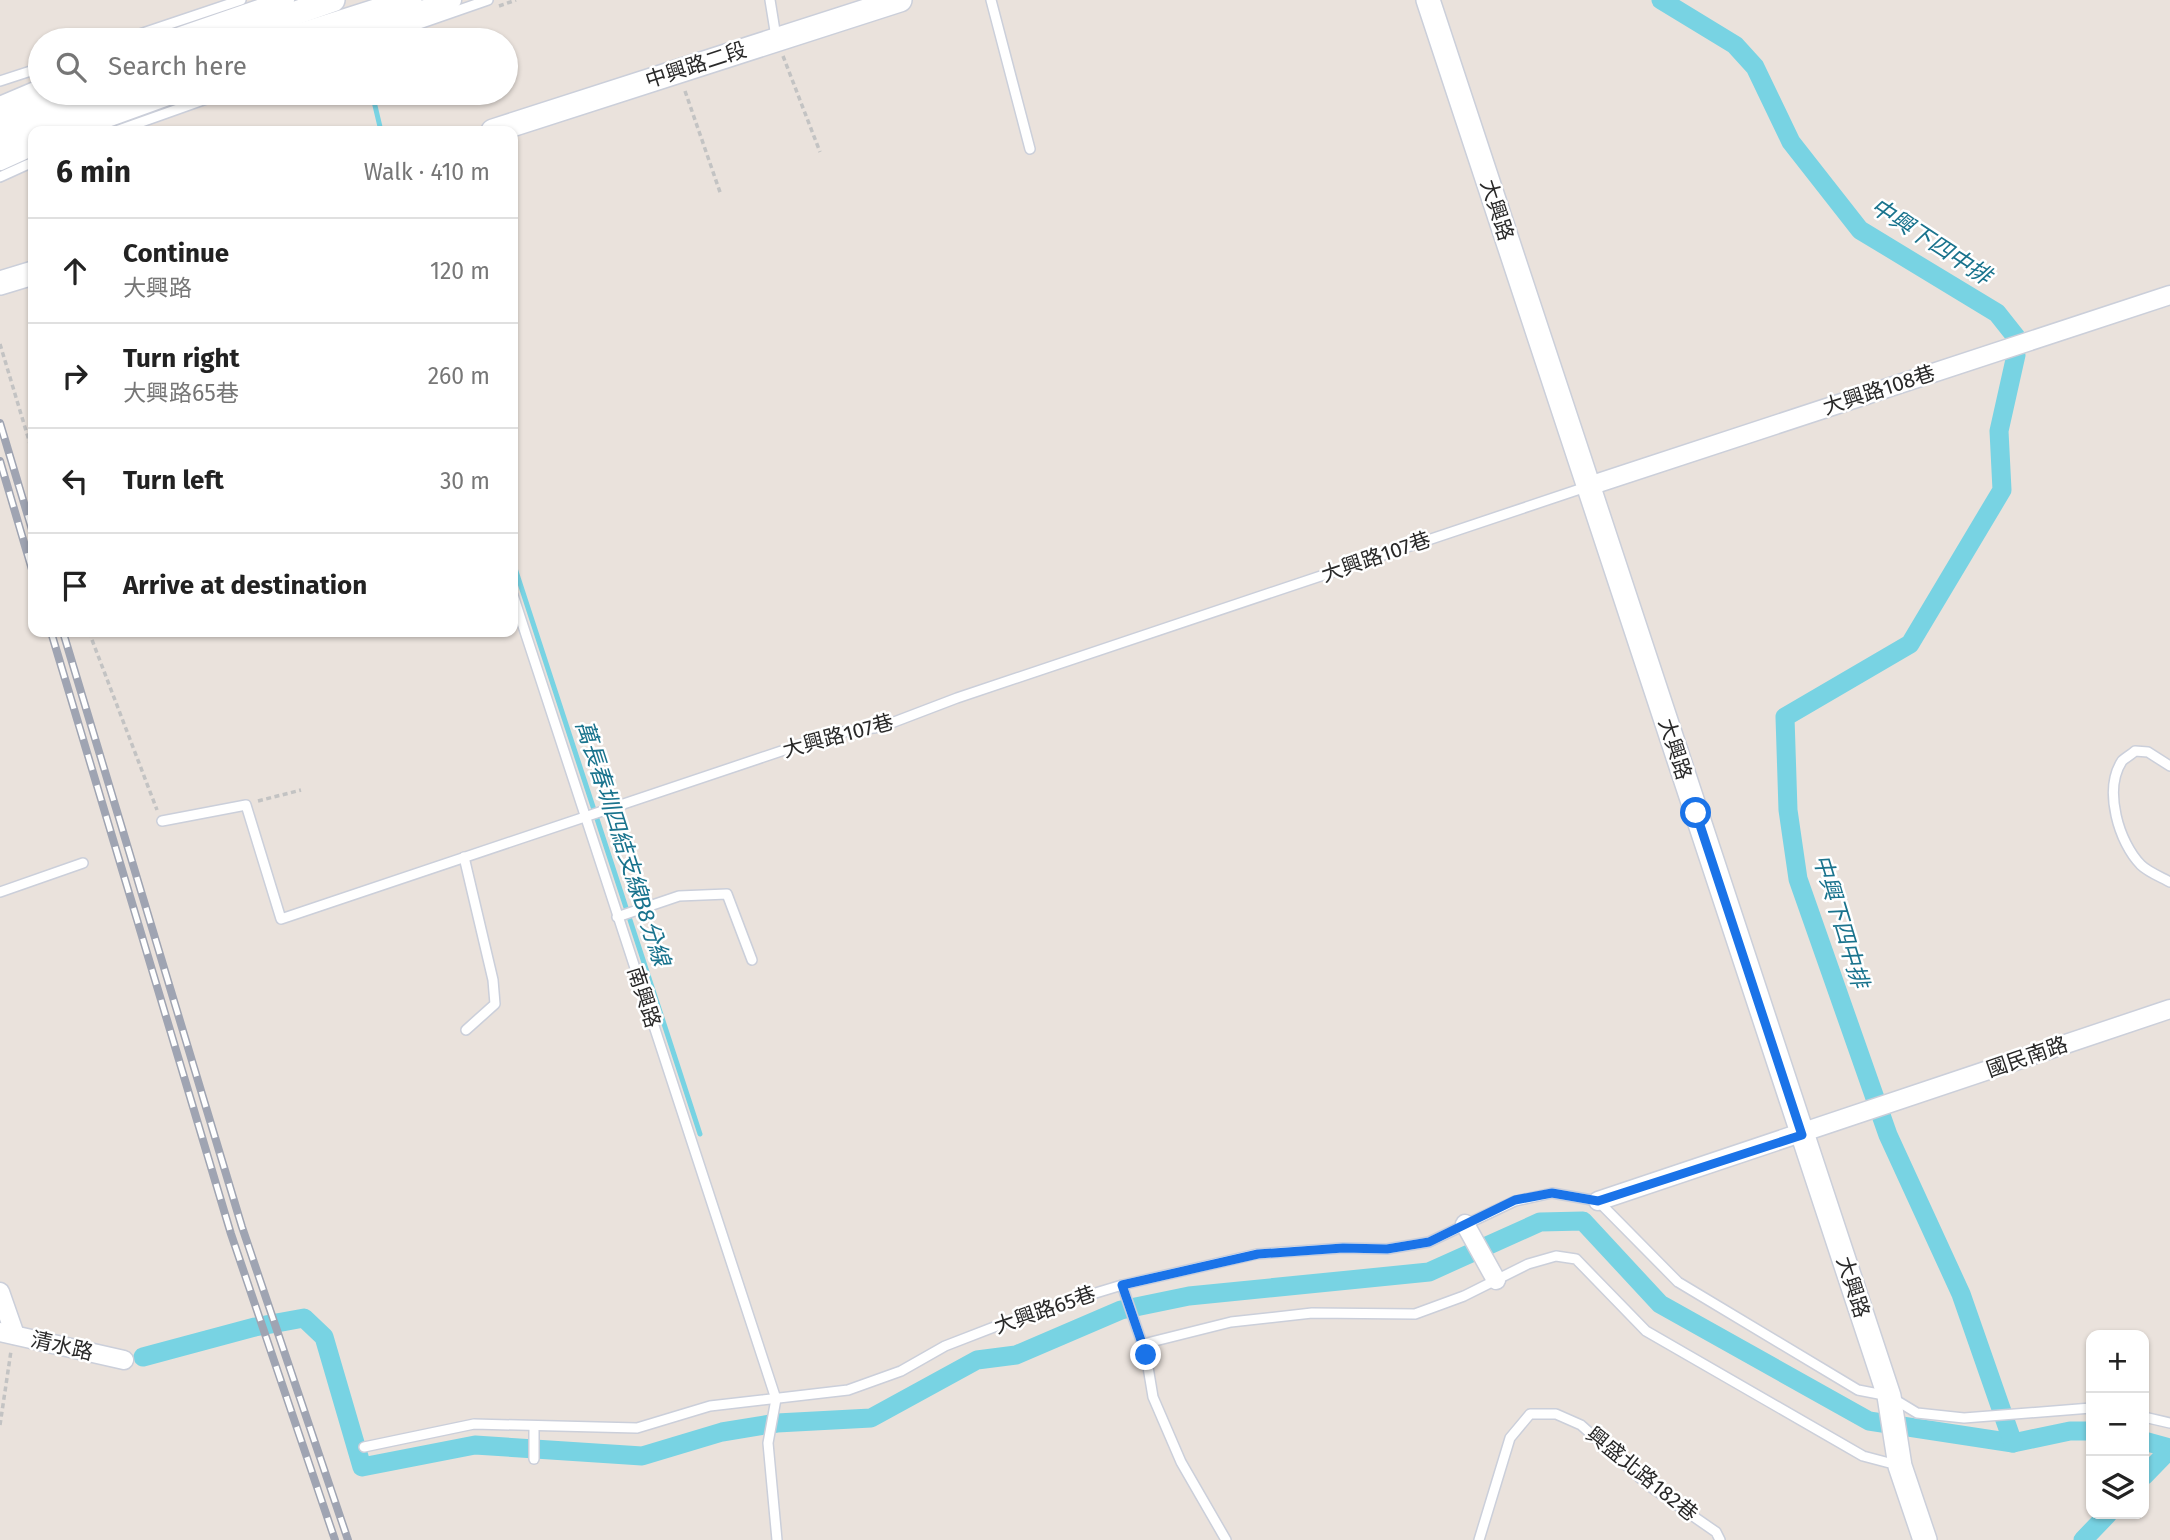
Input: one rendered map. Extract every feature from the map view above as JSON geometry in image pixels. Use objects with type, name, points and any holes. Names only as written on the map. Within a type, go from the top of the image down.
[{"type":"street","points":[[204,28],[285,0]]},
{"type":"street","points":[[253,28],[333,0]]},
{"type":"street","points":[[322,28],[410,0]]},
{"type":"street","points":[[369,28],[452,0]]},
{"type":"street","name":"中興路二段","points":[[508,126],[900,0]]},
{"type":"street","name":"大興路","points":[[1428,0],[1889,1396],[1900,1466],[1925,1540]]},
{"type":"street","points":[[0,106],[28,94]]},
{"type":"street","points":[[0,124],[46,105]]},
{"type":"street","points":[[49,126],[100,105]]},
{"type":"street","points":[[85,126],[143,105]]},
{"type":"street","points":[[0,146],[28,134]]},
{"type":"street","points":[[0,161],[28,148]]},
{"type":"street","points":[[0,283],[28,275]]},
{"type":"street","name":"大興路108巷","points":[[1589,486],[2170,295]]},
{"type":"street","name":"國民南路","points":[[1802,1135],[2170,1009]]},
{"type":"street","name":"大興路65巷","points":[[1598,1201],[1802,1135]]},
{"type":"street","points":[[1465,1224],[1496,1280]]},
{"type":"street","points":[[0,1292],[7,1334]]},
{"type":"street","name":"清水路","points":[[7,1334],[124,1360]]},
{"type":"lane","points":[[158,28],[241,0]]},
{"type":"lane","points":[[408,28],[488,0]]},
{"type":"lane","points":[[770,0],[776,39]]},
{"type":"lane","points":[[991,0],[1030,149]]},
{"type":"lane","points":[[0,81],[28,72]]},
{"type":"lane","points":[[130,126],[189,105]]},
{"type":"lane","points":[[0,177],[28,164]]},
{"type":"lane","name":"大興路107巷","points":[[246,805],[281,919],[835,733],[881,727],[957,698],[1589,486]]},
{"type":"lane","name":"南興路","points":[[518,611],[776,1399]]},
{"type":"lane","points":[[2170,766],[2148,752],[2135,751],[2122,761],[2116,779],[2115,814],[2122,839],[2142,866],[2170,882]]},
{"type":"lane","points":[[162,821],[246,805]]},
{"type":"lane","points":[[464,857],[493,980],[495,1004],[466,1030]]},
{"type":"lane","points":[[0,892],[83,863]]},
{"type":"lane","points":[[617,917],[679,896],[727,894],[752,960]]},
{"type":"lane","name":"大興路65巷","points":[[364,1447],[474,1424],[638,1428],[709,1406],[848,1390],[901,1371],[945,1346],[1033,1312],[1122,1285],[1258,1254],[1343,1248],[1387,1249],[1418,1244],[1515,1200],[1552,1193],[1598,1201]]},
{"type":"lane","points":[[1598,1201],[1678,1282],[1858,1390],[1889,1396],[1917,1413],[1993,1418],[2086,1408]]},
{"type":"lane","points":[[1143,1344],[1231,1322],[1272,1317],[1312,1313],[1415,1314],[1547,1258],[1576,1259],[1646,1331],[1863,1456],[1900,1466]]},
{"type":"lane","points":[[1122,1285],[1143,1344],[1157,1408],[1181,1462],[1226,1540]]},
{"type":"lane","points":[[776,1399],[768,1443],[777,1540]]},
{"type":"lane","name":"興盛北路182巷","points":[[1479,1540],[1510,1438],[1530,1414],[1556,1414],[1581,1425],[1648,1485],[1716,1532],[1720,1540]]},
{"type":"lane","points":[[2149,1418],[2170,1423]]},
{"type":"lane","points":[[534,1427],[534,1458]]},
{"type":"path","points":[[776,39],[820,152]]},
{"type":"path","points":[[678,71],[721,195]]},
{"type":"path","points":[[0,344],[28,437]]},
{"type":"path","points":[[91,637],[146,787],[162,821]]},
{"type":"path","points":[[246,805],[301,790]]},
{"type":"path","points":[[0,1425],[7,1366],[7,1334]]},
{"type":"waterway","name":"中興下四中排","points":[[1661,0],[1735,45],[1755,67],[1791,142],[1860,230],[1997,313],[2016,337]]},
{"type":"waterway","name":"萬長春圳四結支線B8分線","points":[[375,105],[380,126]]},
{"type":"waterway","name":"中興下四中排","points":[[2013,1443],[1961,1294],[1888,1135],[1798,879],[1788,810],[1785,717],[1910,644],[2002,490],[1999,431],[2016,355]]},
{"type":"waterway","name":"萬長春圳四結支線B8分線","points":[[518,577],[700,1134]]},
{"type":"waterway","points":[[143,1357],[255,1327],[304,1318],[324,1337],[362,1467],[475,1445],[642,1456],[722,1432],[777,1423],[871,1418],[977,1360],[1016,1355],[1121,1310],[1189,1296],[1429,1272],[1540,1222],[1583,1221],[1660,1304],[1869,1421],[2013,1443],[2070,1431],[2086,1431]]},
{"type":"waterway","points":[[2149,1442],[2170,1448]]},
{"type":"waterway","points":[[2149,1471],[2170,1449]]},
{"type":"waterway","points":[[2083,1540],[2103,1519]]},
{"type":"railway","points":[[0,423],[28,516]]},
{"type":"railway","points":[[0,461],[28,556]]},
{"type":"railway","points":[[52,637],[231,1234],[335,1540]]},
{"type":"railway","points":[[65,637],[242,1227],[348,1540]]},
{"type":"route","points":[[1146,1355],[1122,1285],[1258,1254],[1343,1248],[1387,1249],[1429,1242],[1515,1200],[1552,1193],[1598,1201],[1802,1135],[1696,813]]}]
